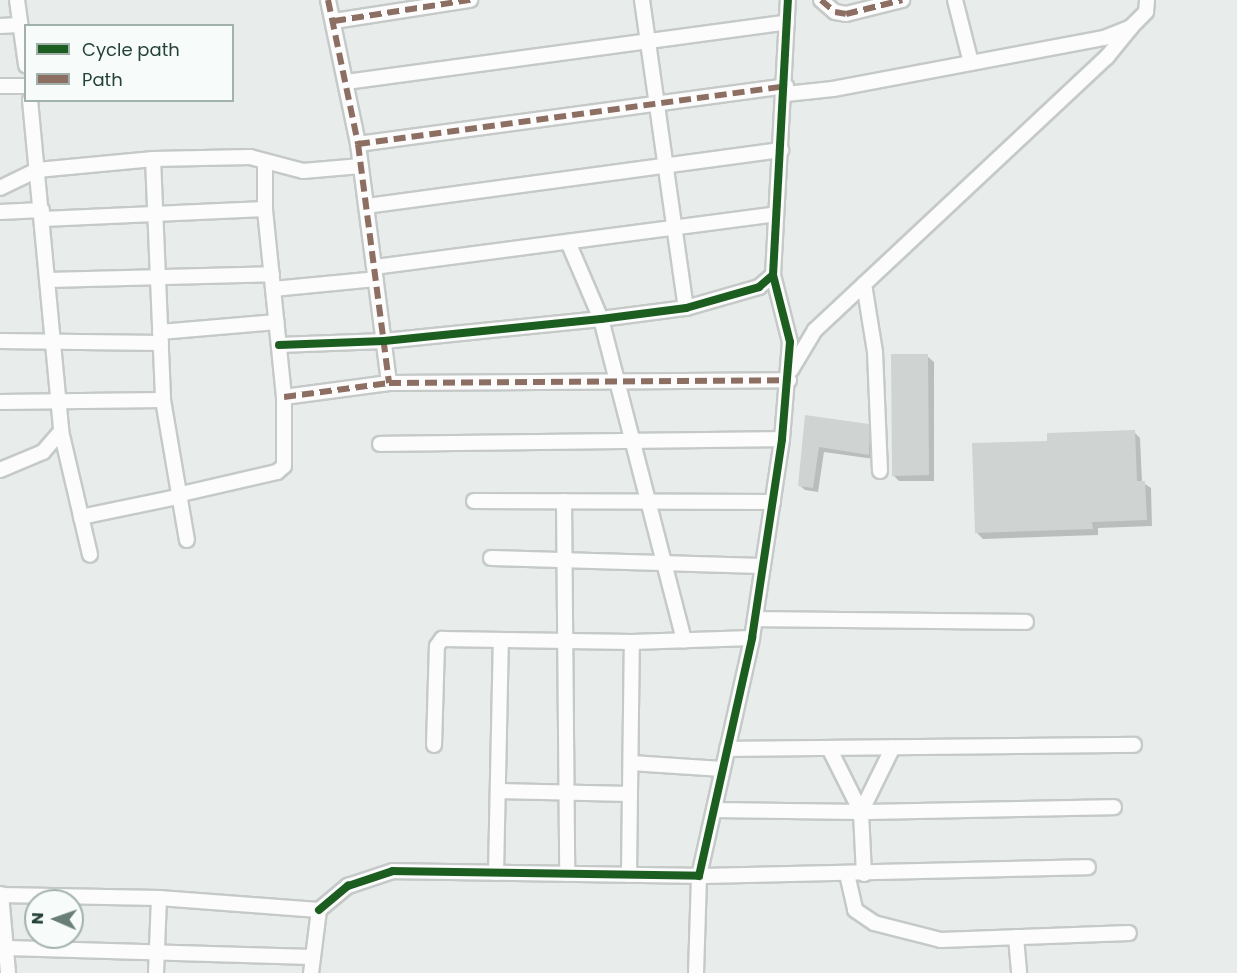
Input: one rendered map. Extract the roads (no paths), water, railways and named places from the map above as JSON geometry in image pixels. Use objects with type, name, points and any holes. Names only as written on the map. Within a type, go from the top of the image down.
[{"type":"street","points":[[17,0],[24,54]]},
{"type":"street","points":[[328,0],[358,144],[389,383]]},
{"type":"street","points":[[334,21],[470,0]]},
{"type":"street","points":[[642,0],[655,104],[686,308]]},
{"type":"street","points":[[696,973],[699,876],[752,638],[790,375],[790,342],[773,275],[786,90],[788,0]]},
{"type":"street","points":[[821,0],[834,12],[846,14],[902,0]]},
{"type":"street","points":[[955,0],[971,63]]},
{"type":"street","points":[[790,375],[815,330],[1107,57],[1146,12],[1147,0]]},
{"type":"street","points":[[346,82],[788,22]]},
{"type":"street","points":[[0,26],[19,25]]},
{"type":"street","points":[[358,144],[655,104],[786,90],[832,90],[1104,38],[1131,27]]},
{"type":"street","points":[[0,86],[24,86]]},
{"type":"street","points":[[30,102],[43,215],[61,431],[90,555]]},
{"type":"street","points":[[367,206],[781,150]]},
{"type":"street","points":[[0,188],[37,170],[153,159],[250,157],[265,163],[303,171],[361,166]]},
{"type":"street","points":[[153,159],[163,400],[177,496],[187,540]]},
{"type":"street","points":[[81,517],[277,472],[286,455],[284,397],[265,209],[265,163]]},
{"type":"street","points":[[0,213],[156,215],[265,209]]},
{"type":"street","points":[[273,289],[568,242],[776,214]]},
{"type":"street","points":[[568,242],[601,320],[684,640]]},
{"type":"street","points":[[48,280],[272,274]]},
{"type":"street","points":[[279,345],[384,341],[601,320],[686,308],[759,286],[773,275]]},
{"type":"street","points":[[864,284],[875,352],[880,471]]},
{"type":"street","points":[[0,341],[161,338],[277,322]]},
{"type":"street","points":[[284,397],[389,383],[790,375]]},
{"type":"street","points":[[0,402],[163,400]]},
{"type":"street","points":[[0,470],[43,452],[61,431]]},
{"type":"street","points":[[380,444],[633,439],[782,439]]},
{"type":"street","points":[[474,501],[773,502]]},
{"type":"street","points":[[564,501],[567,874]]},
{"type":"street","points":[[491,558],[763,566]]},
{"type":"street","points":[[755,619],[1026,622]]},
{"type":"street","points":[[434,745],[437,646],[442,639],[632,642],[752,638]]},
{"type":"street","points":[[496,873],[501,641]]},
{"type":"street","points":[[629,875],[632,642]]},
{"type":"street","points":[[727,749],[1134,745]]},
{"type":"street","points":[[861,812],[893,747]]},
{"type":"street","points":[[829,748],[861,812],[864,874]]},
{"type":"street","points":[[631,764],[722,769]]},
{"type":"street","points":[[498,790],[630,794]]},
{"type":"street","points":[[714,810],[861,812],[1114,807]]},
{"type":"street","points":[[311,973],[319,910],[348,886],[393,871],[699,876],[864,874],[1088,867]]},
{"type":"street","points":[[847,874],[855,910],[874,923],[941,940],[1130,933]]},
{"type":"street","points":[[8,973],[1,894],[159,898],[319,910]]},
{"type":"street","points":[[156,973],[159,898]]},
{"type":"street","points":[[1016,937],[1019,973]]},
{"type":"street","points":[[6,948],[313,957]]}]
